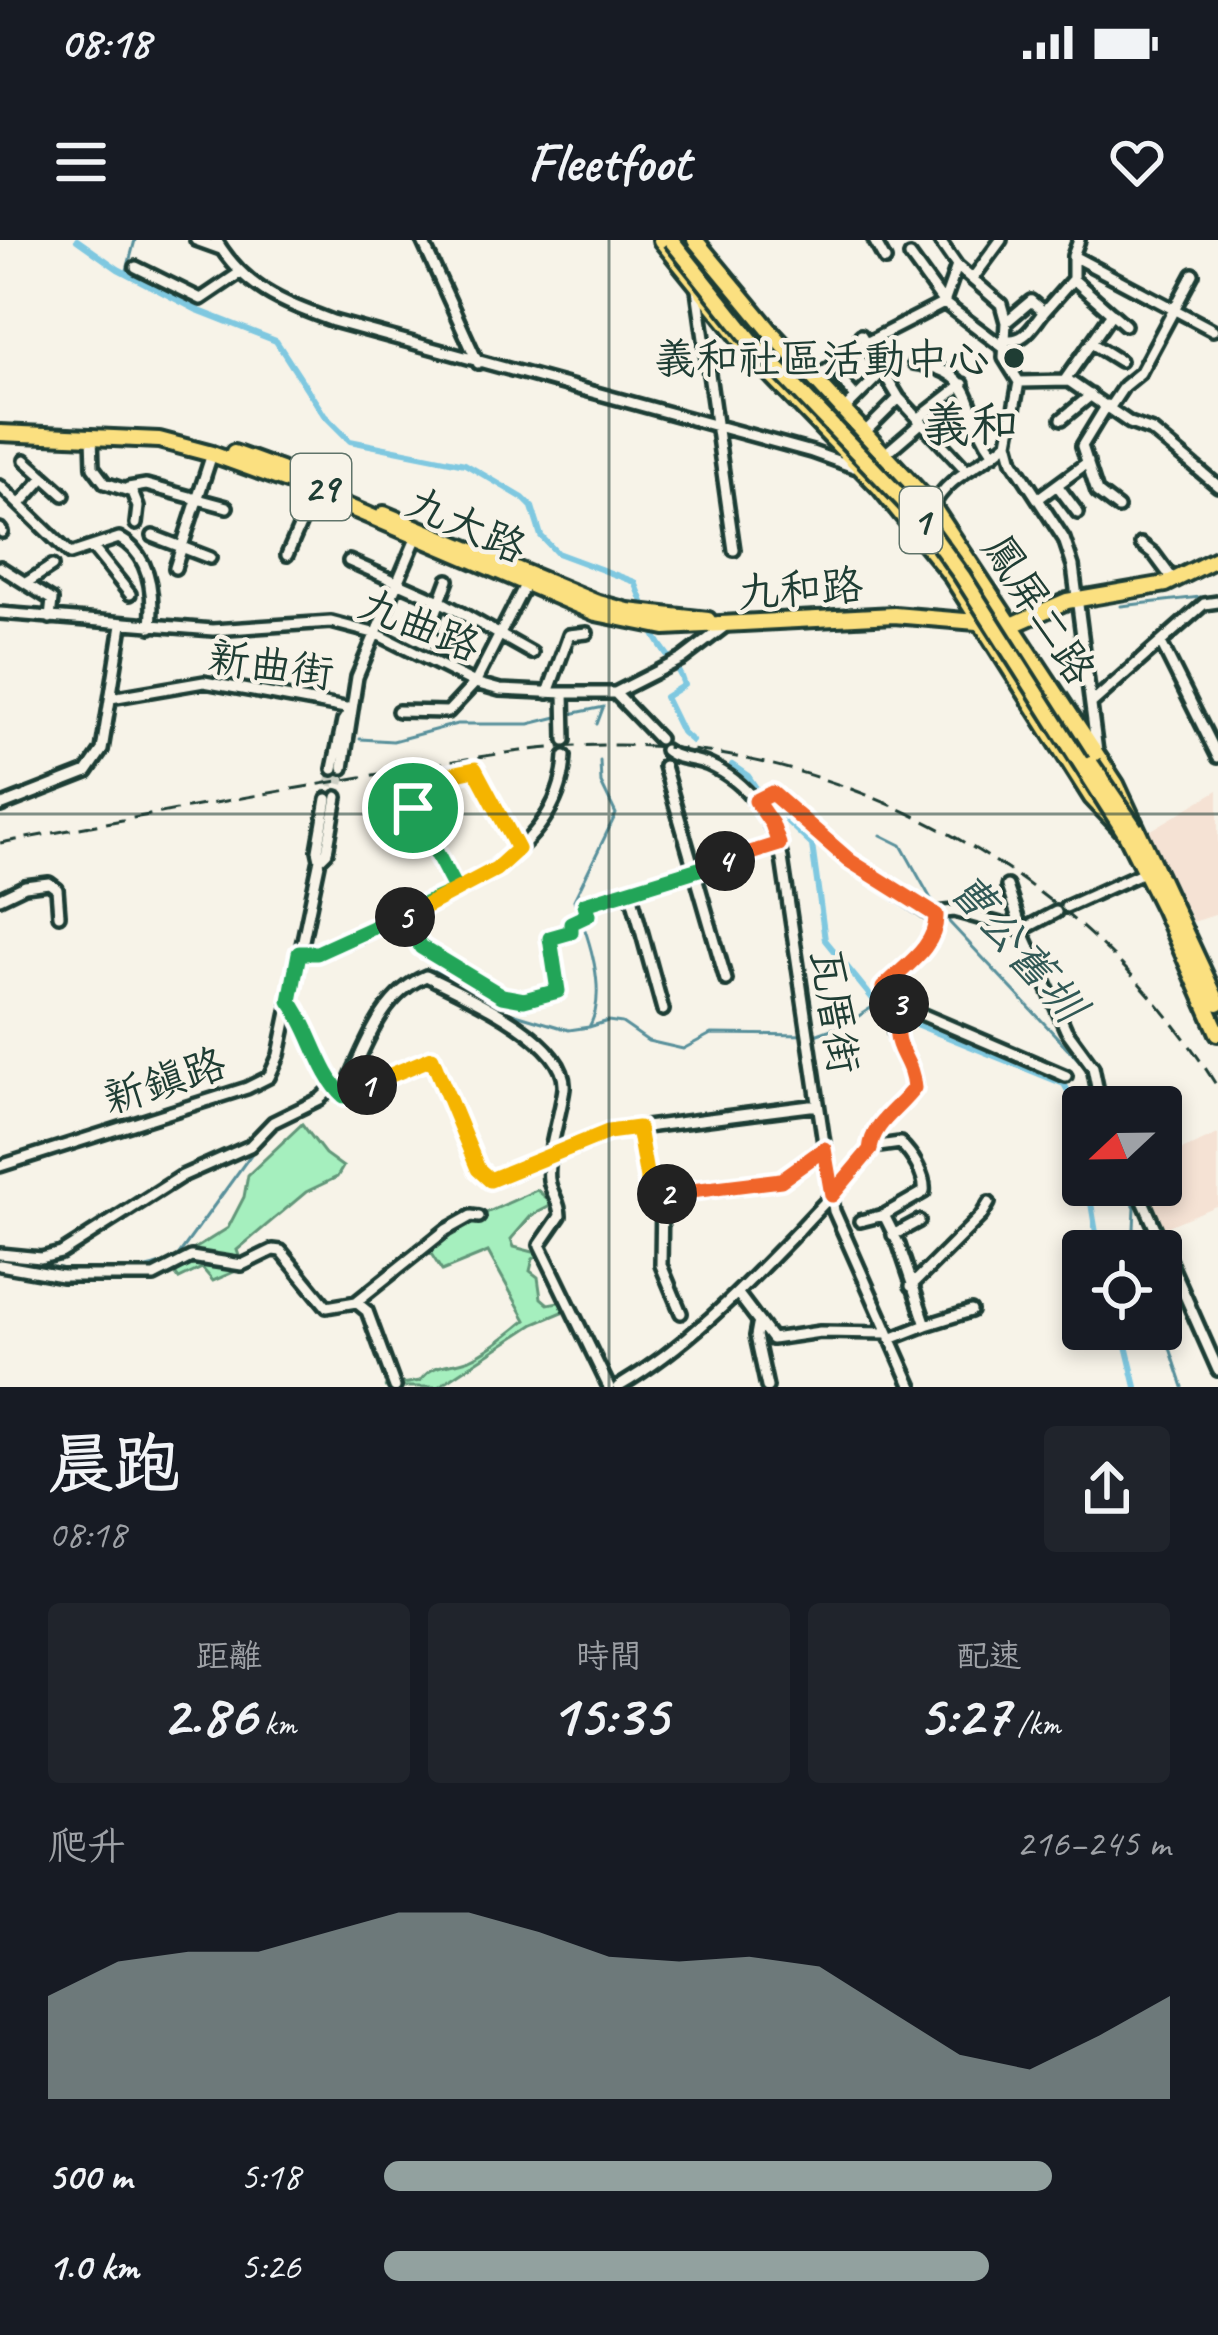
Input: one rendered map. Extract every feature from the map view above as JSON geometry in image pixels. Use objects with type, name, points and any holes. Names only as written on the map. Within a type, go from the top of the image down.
[{"type":"main road","name":"鳳屏二路","points":[[662,240],[764,368],[865,472],[950,574],[1092,798],[1130,831],[1215,1008],[1218,1033]]},
{"type":"main road","name":"1","points":[[671,240],[773,364],[920,518],[1130,831]]},
{"type":"main road","name":"1","points":[[681,240],[760,338],[925,512],[1130,831]]},
{"type":"main road","name":"鳳屏二路","points":[[695,240],[772,333],[933,507],[1116,784],[1146,871],[1215,1008]]},
{"type":"main road","name":"九大路","points":[[0,429],[159,440],[212,454],[628,616]]},
{"type":"main road","name":"九大路","points":[[0,429],[160,433],[261,461],[525,585],[628,616]]},
{"type":"main road","name":"29","points":[[1012,625],[1078,600],[1174,580],[1218,558]]},
{"type":"main road","name":"九和路","points":[[628,616],[724,627],[894,615],[1012,625]]},
{"type":"street","name":"鳳屏二路","points":[[196,240],[218,244],[238,274],[280,301],[333,321],[812,452],[865,472]]},
{"type":"street","points":[[422,240],[478,363]]},
{"type":"street","points":[[874,240],[885,260]]},
{"type":"street","points":[[939,240],[957,266],[995,295],[1006,322],[1006,366],[1019,382],[1008,442],[1024,480],[1064,539],[1078,600],[1098,758]]},
{"type":"street","points":[[950,253],[958,240]]},
{"type":"street","points":[[973,278],[1001,240]]},
{"type":"street","points":[[910,256],[944,303],[1004,344],[1024,336],[1073,279],[1079,240]]},
{"type":"street","points":[[1073,256],[1214,330]]},
{"type":"street","points":[[820,376],[863,339],[944,303],[957,266]]},
{"type":"street","points":[[136,267],[201,299],[238,274]]},
{"type":"street","points":[[1118,508],[1097,492],[1082,446],[1108,406],[1140,373],[1193,274]]},
{"type":"street","points":[[1073,279],[1125,326]]},
{"type":"street","points":[[697,289],[734,550]]},
{"type":"street","points":[[1006,322],[1031,301],[1044,312]]},
{"type":"street","points":[[1066,380],[1112,313]]},
{"type":"street","points":[[863,339],[899,398],[966,470]]},
{"type":"street","points":[[1091,343],[1120,361]]},
{"type":"street","points":[[914,363],[944,367],[963,384],[981,437],[994,454]]},
{"type":"street","points":[[844,410],[882,372]]},
{"type":"street","points":[[841,380],[856,397]]},
{"type":"street","points":[[1019,382],[1066,380],[1130,423],[1152,431],[1218,486]]},
{"type":"street","points":[[885,454],[963,384]]},
{"type":"street","points":[[1062,419],[1091,394]]},
{"type":"street","points":[[865,432],[899,398]]},
{"type":"street","points":[[92,436],[93,467],[105,483],[128,488],[146,485],[227,507]]},
{"type":"street","points":[[915,528],[938,496],[966,470],[1008,442]]},
{"type":"street","points":[[175,568],[212,454]]},
{"type":"street","points":[[25,460],[64,495]]},
{"type":"street","points":[[1039,498],[1088,462]]},
{"type":"street","points":[[21,503],[44,477]]},
{"type":"street","points":[[1057,485],[1078,513]]},
{"type":"street","points":[[0,487],[70,554],[119,538],[128,543],[152,586],[151,627]]},
{"type":"street","points":[[128,488],[136,498],[136,524]]},
{"type":"street","points":[[287,555],[314,494]]},
{"type":"street","points":[[338,769],[343,721],[351,709],[357,677],[418,533]]},
{"type":"street","points":[[152,536],[210,558]]},
{"type":"street","points":[[1141,544],[1174,580]]},
{"type":"street","points":[[93,548],[130,594]]},
{"type":"street","points":[[349,561],[440,602],[532,653]]},
{"type":"street","points":[[26,584],[52,566]]},
{"type":"street","points":[[0,567],[52,599],[50,618]]},
{"type":"street","points":[[448,580],[428,633],[452,656]]},
{"type":"street","points":[[398,711],[448,712],[475,683],[525,585]]},
{"type":"street","points":[[1092,704],[1204,604],[1218,602]]},
{"type":"street","name":"九曲路","points":[[0,613],[213,631],[332,622],[377,634],[475,683],[500,690],[564,694],[615,693],[682,659],[724,627]]},
{"type":"street","points":[[0,806],[92,769],[102,750],[122,625]]},
{"type":"street","points":[[548,693],[569,635],[587,633]]},
{"type":"street","points":[[1161,643],[1218,757]]},
{"type":"street","name":"新曲街","points":[[111,698],[204,682],[351,709]]},
{"type":"street","name":"瓦厝街","points":[[615,693],[670,756],[712,766],[756,801],[772,824],[842,1237],[912,1387]]},
{"type":"street","points":[[564,694],[565,740]]},
{"type":"street","points":[[299,953],[317,953],[404,916],[496,869],[518,849],[562,789],[566,756]]},
{"type":"street","points":[[664,766],[726,980]]},
{"type":"street","points":[[456,890],[413,808],[406,784],[475,769],[518,849]]},
{"type":"street","points":[[756,801],[772,793],[850,861],[942,914],[1022,930],[1146,871]]},
{"type":"street","name":"新鎮路","points":[[0,1166],[262,1083],[273,1072],[320,859],[326,852],[332,798]]},
{"type":"street","points":[[404,916],[421,947],[441,962],[502,996],[524,1000],[558,991],[550,938],[571,932],[588,915],[585,904],[779,844]]},
{"type":"street","points":[[0,898],[25,886],[52,884],[57,889],[59,916]]},
{"type":"street","points":[[1007,886],[1066,1030],[1094,1067],[1097,1086]]},
{"type":"street","points":[[630,890],[663,1010]]},
{"type":"street","points":[[942,914],[919,956],[883,988],[886,999],[1066,1076]]},
{"type":"street","points":[[338,1091],[380,1018],[425,976],[519,1024],[561,1065],[565,1081],[550,1182],[560,1216],[540,1245],[541,1253],[621,1386],[686,1341],[738,1294],[876,1144],[900,1143],[913,1159],[924,1192],[884,1215],[860,1221]]},
{"type":"street","points":[[290,1001],[338,1091]]},
{"type":"street","points":[[870,1150],[881,1124],[915,1084],[895,1040],[903,1008]]},
{"type":"street","points":[[0,1253],[41,1258],[61,1253],[182,1176],[250,1146],[273,1122],[338,1091],[432,1058],[485,1179],[490,1180],[608,1132],[818,1105]]},
{"type":"street","points":[[641,1128],[649,1190],[662,1195],[781,1180],[824,1149]]},
{"type":"street","points":[[662,1195],[662,1265],[681,1313]]},
{"type":"street","points":[[911,1286],[989,1203]]},
{"type":"street","points":[[1145,1206],[1218,1370]]},
{"type":"street","points":[[884,1215],[926,1325]]},
{"type":"street","points":[[0,1265],[62,1276],[154,1276],[191,1257],[242,1265],[272,1250],[281,1251],[327,1306],[356,1302],[446,1230],[470,1216],[479,1217]]},
{"type":"street","points":[[893,1235],[919,1221]]},
{"type":"street","points":[[738,1294],[758,1325],[778,1340],[820,1332],[889,1336],[971,1311]]},
{"type":"street","points":[[356,1302],[367,1311],[394,1387]]},
{"type":"street","points":[[758,1325],[767,1387]]},
{"type":"shaded area","points":[[1218,790],[1218,914],[1193,922],[1148,832]]},
{"type":"shaded area","points":[[1218,1134],[1218,1205],[1161,1229],[1149,1206],[1182,1206],[1182,1150]]},
{"type":"green space","points":[[302,1124],[325,1154],[343,1167],[337,1177],[306,1192],[237,1250],[243,1268],[213,1281],[202,1268],[179,1279],[169,1265],[228,1228],[244,1197],[248,1175]]},
{"type":"green space","points":[[537,1190],[554,1204],[531,1216],[511,1239],[514,1247],[541,1254],[533,1259],[530,1271],[538,1277],[541,1298],[548,1304],[564,1301],[565,1311],[534,1324],[438,1387],[384,1387],[420,1381],[437,1367],[470,1359],[526,1320],[488,1252],[442,1271],[428,1249],[444,1232]]},
{"type":"waterway","points":[[77,240],[118,269],[197,310],[276,341],[324,415],[350,441],[465,464],[523,498],[532,507],[541,536],[557,553],[635,582],[647,612]]},
{"type":"waterway","points":[[126,274],[135,240]]},
{"type":"waterway","points":[[1121,606],[1218,595]]},
{"type":"waterway","points":[[650,625],[681,676],[684,685],[665,697],[682,732],[692,741]]},
{"type":"waterway","points":[[570,714],[604,707]]},
{"type":"waterway","points":[[597,724],[603,708]]},
{"type":"waterway","points":[[360,739],[393,741],[457,724],[529,724],[561,716]]},
{"type":"waterway","points":[[499,1009],[569,1030],[589,1027],[595,1013],[594,964],[574,900],[616,814],[601,783],[600,761]]},
{"type":"waterway","points":[[732,765],[748,776],[760,794]]},
{"type":"waterway","points":[[768,803],[812,845],[825,940],[877,1004],[1065,1086]]},
{"type":"waterway","name":"曹公舊圳","points":[[881,835],[901,845],[936,908],[1088,1070],[1091,1086]]},
{"type":"waterway","points":[[403,986],[424,969],[437,971],[475,996]]},
{"type":"waterway","points":[[589,1027],[608,1021],[622,1023],[648,1041],[683,1049],[711,1034],[815,1035],[848,1023],[877,1004]]},
{"type":"waterway","points":[[351,1065],[373,1020]]},
{"type":"waterway","points":[[8,1259],[115,1272],[177,1257],[260,1142]]},
{"type":"waterway","points":[[1092,1206],[1096,1230]]},
{"type":"waterway","name":"曹公舊圳","points":[[1134,1206],[1134,1230]]},
{"type":"waterway","points":[[1127,1350],[1136,1387]]},
{"type":"waterway","name":"曹公舊圳","points":[[1171,1350],[1183,1387]]},
{"type":"tunnel","points":[[337,797],[343,768]]},
{"type":"tunnel","points":[[327,799],[333,769]]},
{"type":"railway","points":[[0,843],[524,751],[619,745],[709,752],[797,771],[881,801],[962,841],[1037,891],[1106,949],[1166,1015],[1218,1088]]},
{"type":"place","name":"義和社區活動中心","points":[[1014,358]]},
{"type":"district","name":"義和","points":[[970,424]]},
{"type":"route","points":[[413,808],[406,784],[475,769],[518,849],[496,869],[404,916],[421,947],[441,962],[502,996],[524,1000],[558,991],[550,938],[571,932],[571,923],[588,915],[585,904],[779,844],[756,801],[772,793],[850,861],[936,915],[932,937],[919,956],[883,988],[886,999],[904,1006],[894,1034],[914,1078],[911,1094],[881,1124],[870,1150],[832,1195],[824,1149],[781,1180],[662,1195],[649,1190],[638,1128],[608,1132],[485,1179],[432,1058],[344,1096],[334,1087],[290,1001],[299,953],[317,953],[404,916],[456,890],[413,808]]}]
